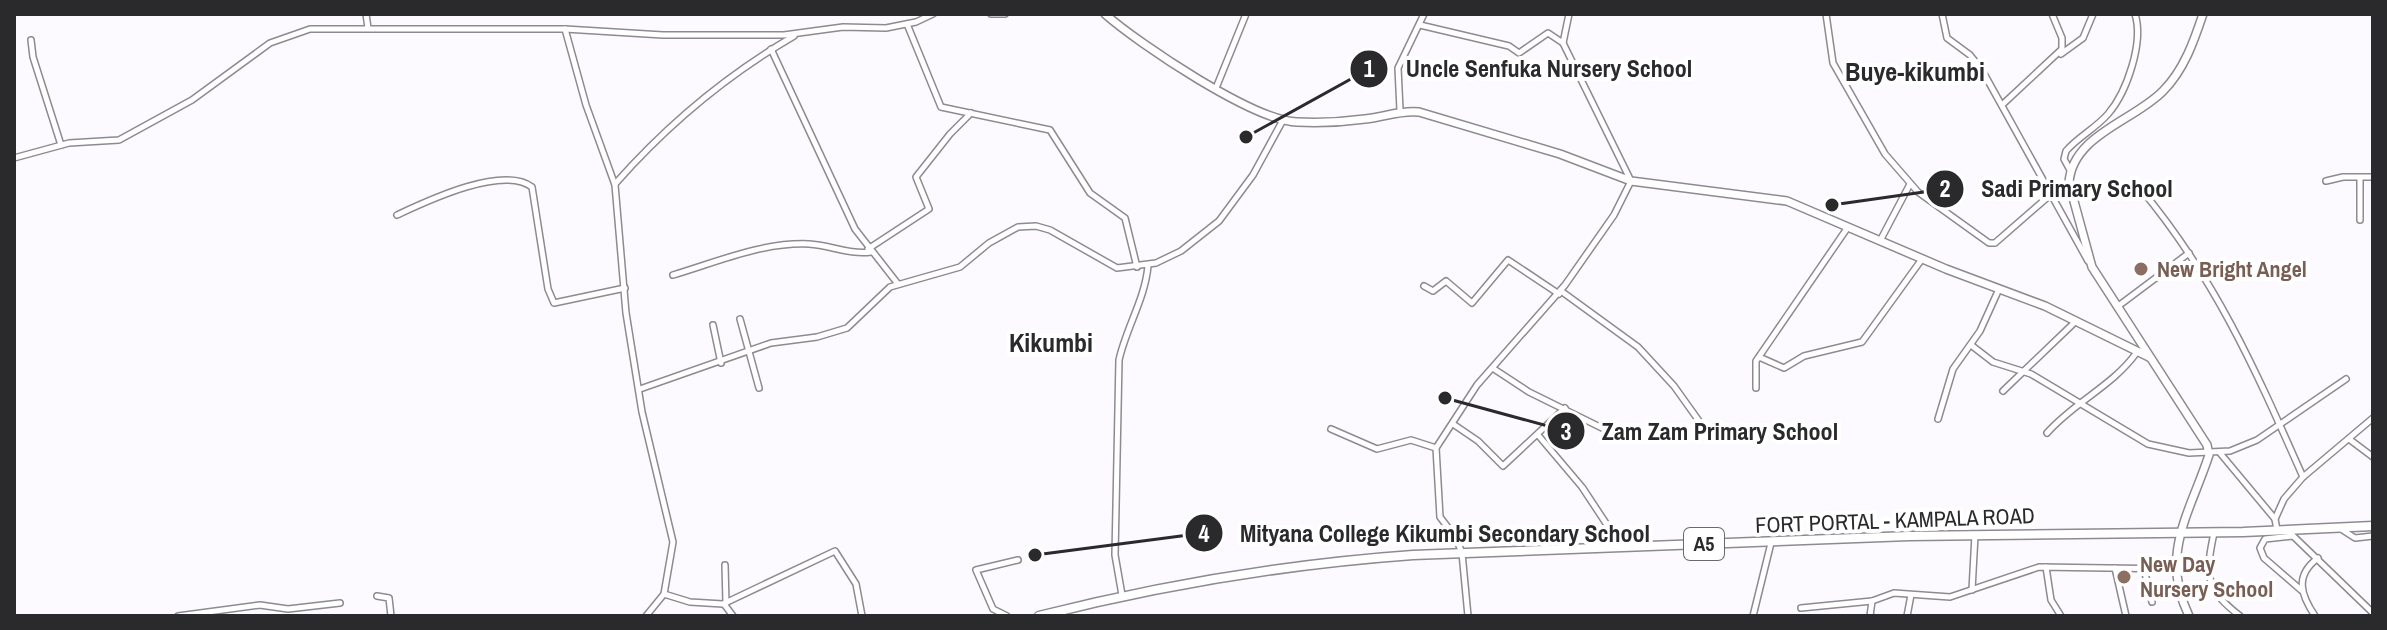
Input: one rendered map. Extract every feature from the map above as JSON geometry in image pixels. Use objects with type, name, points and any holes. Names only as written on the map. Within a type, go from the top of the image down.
[{"type":"main road","name":"FORT PORTAL - KAMPALA ROAD","points":[[1039,616],[1122,595],[1357,559],[1975,535],[2291,533],[2373,526]]},
{"type":"street","points":[[366,14],[368,28]]},
{"type":"street","points":[[14,158],[61,145],[119,140],[192,100],[270,43],[310,29],[565,29],[663,35],[799,33],[907,24],[933,14]]},
{"type":"street","points":[[991,14],[1005,14]]},
{"type":"street","points":[[1105,14],[1121,28],[1216,88],[1283,120],[1366,119],[1400,110],[1419,112],[1560,154],[1631,181],[1787,201],[1923,259],[2045,306],[2074,323],[2149,357]]},
{"type":"street","points":[[1216,88],[1246,14]]},
{"type":"street","points":[[1400,110],[1398,68],[1424,14]]},
{"type":"street","points":[[1563,43],[1569,14]]},
{"type":"street","points":[[1826,14],[1831,52],[1838,73],[1885,154],[1910,184],[1989,243],[1995,243],[2049,196]]},
{"type":"street","points":[[1942,14],[1947,38],[1970,55],[2002,105],[2049,196],[2116,307],[2203,437],[2209,455],[2178,533],[2175,569],[2189,616]]},
{"type":"street","points":[[2052,14],[2063,44],[2056,57]]},
{"type":"street","points":[[2002,105],[2056,57],[2083,38],[2093,14]]},
{"type":"street","points":[[2092,267],[2073,203],[2070,170],[2064,159],[2066,151],[2109,113],[2127,77],[2136,43],[2135,14]]},
{"type":"street","points":[[2070,170],[2082,149],[2164,90],[2192,48],[2203,14]]},
{"type":"street","points":[[907,24],[938,105],[1050,130],[1090,193],[1125,218],[1137,267]]},
{"type":"street","points":[[1420,25],[1509,46],[1519,53],[1548,33],[1563,43],[1631,181]]},
{"type":"street","points":[[565,29],[615,185],[625,288],[640,389],[673,542],[664,594],[646,616]]},
{"type":"street","points":[[615,185],[658,138],[705,97],[771,49],[799,33]]},
{"type":"street","points":[[31,40],[33,57],[61,145]]},
{"type":"street","points":[[771,49],[840,198],[870,250],[898,284]]},
{"type":"street","points":[[673,275],[747,252],[783,246],[806,244],[857,254],[870,250],[929,209],[916,177],[971,113]]},
{"type":"street","points":[[640,389],[771,343],[817,337],[847,328],[880,295],[898,284],[960,267],[1004,233],[1028,225],[1050,230],[1104,264],[1148,266],[1181,251],[1219,221],[1253,175],[1283,120]]},
{"type":"street","points":[[2326,181],[2343,177],[2373,177]]},
{"type":"street","points":[[2360,178],[2360,220]]},
{"type":"street","points":[[1468,616],[1462,553],[1440,517],[1436,448],[1477,385],[1560,292],[1614,215],[1631,181]]},
{"type":"street","points":[[397,215],[446,192],[494,182],[526,182],[532,187],[548,289],[554,303],[625,288]]},
{"type":"street","points":[[1881,239],[1910,184]]},
{"type":"street","points":[[2140,188],[2189,253],[2252,358],[2303,477]]},
{"type":"street","points":[[1756,388],[1754,368],[1759,357],[1848,227]]},
{"type":"street","points":[[2116,307],[2189,253]]},
{"type":"street","points":[[1759,357],[1784,368],[1804,356],[1862,342],[1923,259]]},
{"type":"street","points":[[1424,286],[1433,291],[1446,281],[1472,303],[1508,260],[1638,347],[1674,386],[1704,428]]},
{"type":"street","points":[[1122,595],[1115,555],[1119,360],[1148,266]]},
{"type":"street","points":[[1938,419],[1953,369],[1971,345],[1999,289]]},
{"type":"street","points":[[740,319],[759,388]]},
{"type":"street","points":[[2003,391],[2074,323]]},
{"type":"street","points":[[713,325],[721,363]]},
{"type":"street","points":[[1971,345],[2004,368],[2026,371],[2157,447],[2209,455],[2257,440],[2346,379]]},
{"type":"street","points":[[2047,433],[2111,381],[2137,352]]},
{"type":"street","points":[[1494,369],[1529,392],[1604,429]]},
{"type":"street","points":[[1453,424],[1478,441],[1500,466],[1565,408]]},
{"type":"street","points":[[2275,519],[2284,499],[2303,477],[2373,418]]},
{"type":"street","points":[[1331,429],[1377,449],[1411,440],[1436,448]]},
{"type":"street","points":[[1538,435],[1582,487],[1622,549]]},
{"type":"street","points":[[2349,439],[2373,457]]},
{"type":"street","points":[[2220,453],[2275,519],[2277,531]]},
{"type":"street","points":[[2340,528],[2355,538],[2373,536]]},
{"type":"street","points":[[2214,532],[2208,574],[2215,596],[2240,616]]},
{"type":"street","points":[[2315,616],[2301,590],[2264,558],[2260,548],[2265,539],[2291,533],[2373,613]]},
{"type":"street","points":[[1972,591],[1975,535]]},
{"type":"street","points":[[1753,616],[1771,543]]},
{"type":"street","points":[[664,594],[690,602],[725,604],[835,551],[856,584],[862,616]]},
{"type":"street","points":[[2301,590],[2302,579],[2318,558]]},
{"type":"street","points":[[1007,616],[993,609],[976,570],[1018,560]]},
{"type":"street","points":[[725,565],[725,604],[733,616]]},
{"type":"street","points":[[2046,567],[2051,600],[2061,616]]},
{"type":"street","points":[[1801,608],[1872,601],[1894,593],[1943,598],[1972,591],[2033,568],[2175,569]]},
{"type":"street","points":[[2115,568],[2126,616]]},
{"type":"street","points":[[2144,569],[2152,602]]},
{"type":"street","points":[[1907,616],[1911,595]]},
{"type":"street","points":[[377,596],[389,598],[391,616]]},
{"type":"street","points":[[1870,616],[1872,601]]},
{"type":"street","points":[[178,616],[260,605],[288,609],[340,603]]},
{"type":"place","name":"Uncle Senfuka Nursery School","points":[[1246,137]]},
{"type":"place","name":"Sadi Primary School","points":[[1832,205]]},
{"type":"place","name":"New Bright Angel","points":[[2141,269]]},
{"type":"place","name":"Zam Zam Primary School","points":[[1445,398]]},
{"type":"place","name":"Mityana College Kikumbi Secondary School","points":[[1035,555]]},
{"type":"place","name":"New Day Nursery School","points":[[2124,577]]},
{"type":"district","name":"Buye-kikumbi","points":[[1915,72]]},
{"type":"district","name":"Kikumbi","points":[[1051,343]]}]
